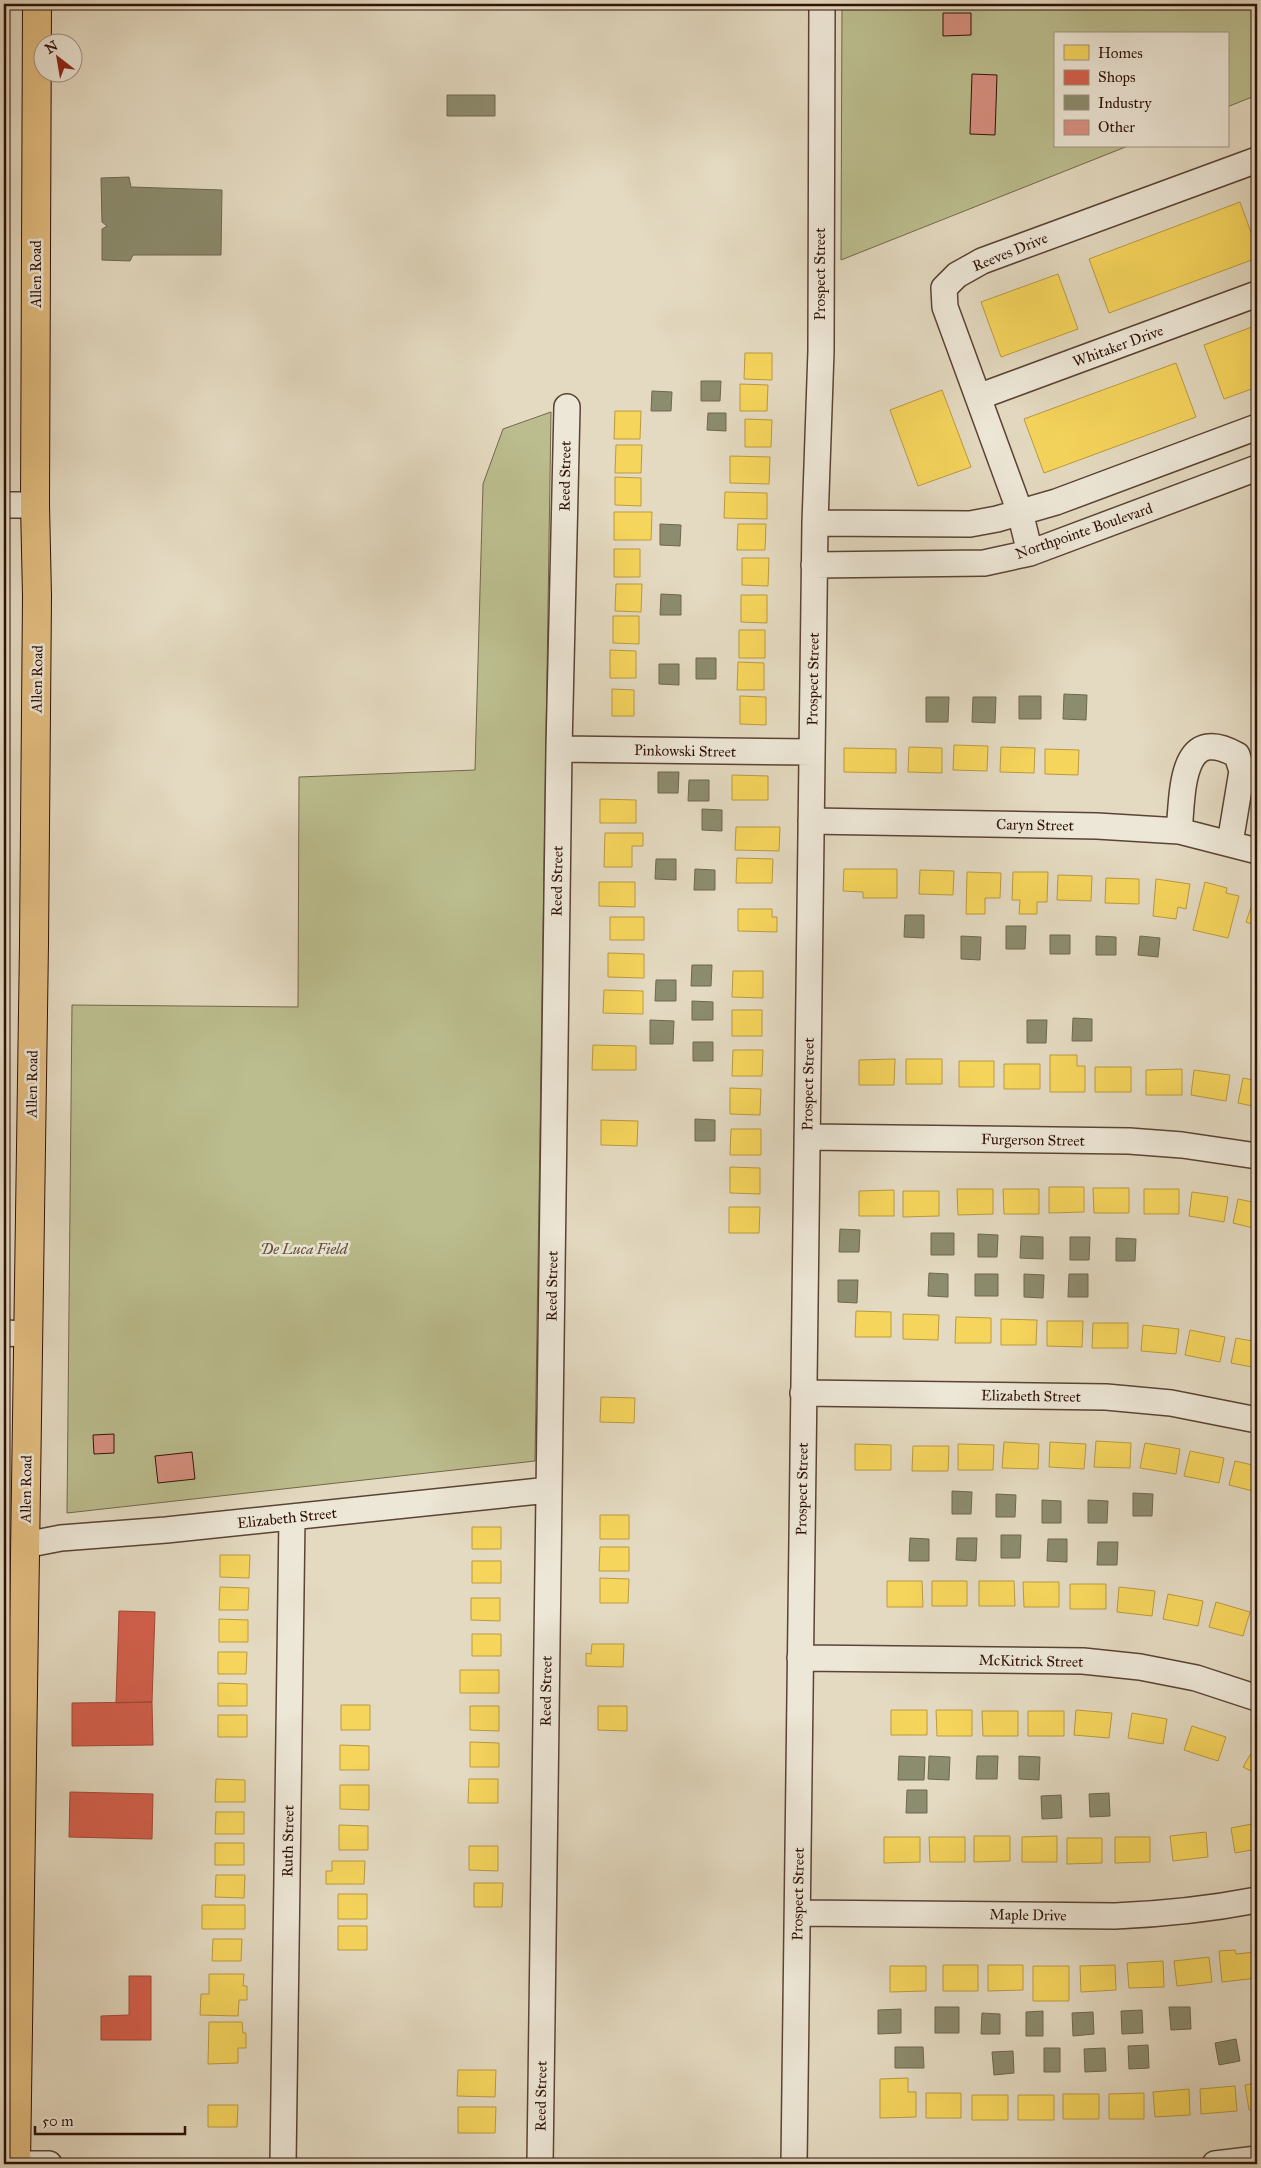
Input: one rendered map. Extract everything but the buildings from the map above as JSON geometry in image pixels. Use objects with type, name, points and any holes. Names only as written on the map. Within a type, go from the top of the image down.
[{"type":"main road","name":"Allen Road","points":[[16,2164],[25,1545],[16,1334],[37,635],[35,505],[37,4]]},
{"type":"street","name":"Prospect Street","points":[[794,2164],[814,565],[821,351],[822,4]]},
{"type":"street","name":"Reeves Drive","points":[[1030,553],[1020,512],[945,307],[944,288],[957,275],[982,261],[1257,160]]},
{"type":"street","name":"Whitaker Drive","points":[[978,398],[1257,294]]},
{"type":"street","name":"Reed Street","points":[[540,2164],[559,749],[567,407]]},
{"type":"street","points":[[815,523],[970,524],[1056,502],[1257,428]]},
{"type":"street","name":"Northpointe Boulevard","points":[[814,565],[984,563],[1030,553],[1257,468]]},
{"type":"street","points":[[4,505],[35,505]]},
{"type":"street","points":[[1179,831],[1184,772],[1190,758],[1206,746],[1222,747],[1237,755],[1242,771],[1230,843]]},
{"type":"street","name":"Pinkowski Street","points":[[559,749],[812,752]]},
{"type":"street","name":"Caryn Street","points":[[811,822],[1097,826],[1179,831],[1257,851]]},
{"type":"street","name":"Furgerson Street","points":[[807,1137],[1128,1141],[1182,1145],[1257,1156]]},
{"type":"street","name":"Elizabeth Street","points":[[803,1393],[1106,1397],[1171,1403],[1257,1420]]},
{"type":"street","name":"Elizabeth Street","points":[[25,1545],[61,1538],[166,1530],[549,1490]]},
{"type":"street","name":"Ruth Street","points":[[283,2164],[292,1517]]},
{"type":"street","name":"McKitrick Street","points":[[800,1658],[1083,1661],[1140,1667],[1196,1678],[1257,1698]]},
{"type":"street","name":"Maple Drive","points":[[798,1913],[1115,1916],[1186,1912],[1257,1900]]},
{"type":"street","points":[[1215,2164],[1257,2159]]},
{"type":"street","points":[[4,2164],[50,2164]]},
{"type":"green space","points":[[842,4],[1257,4],[1257,95],[1228,107],[1228,32],[1054,32],[1054,148],[1123,148],[841,260]]},
{"type":"green space","name":"De Luca Field","points":[[551,412],[535,1461],[67,1513],[72,1005],[298,1007],[299,777],[475,770],[483,484],[503,429]]}]
